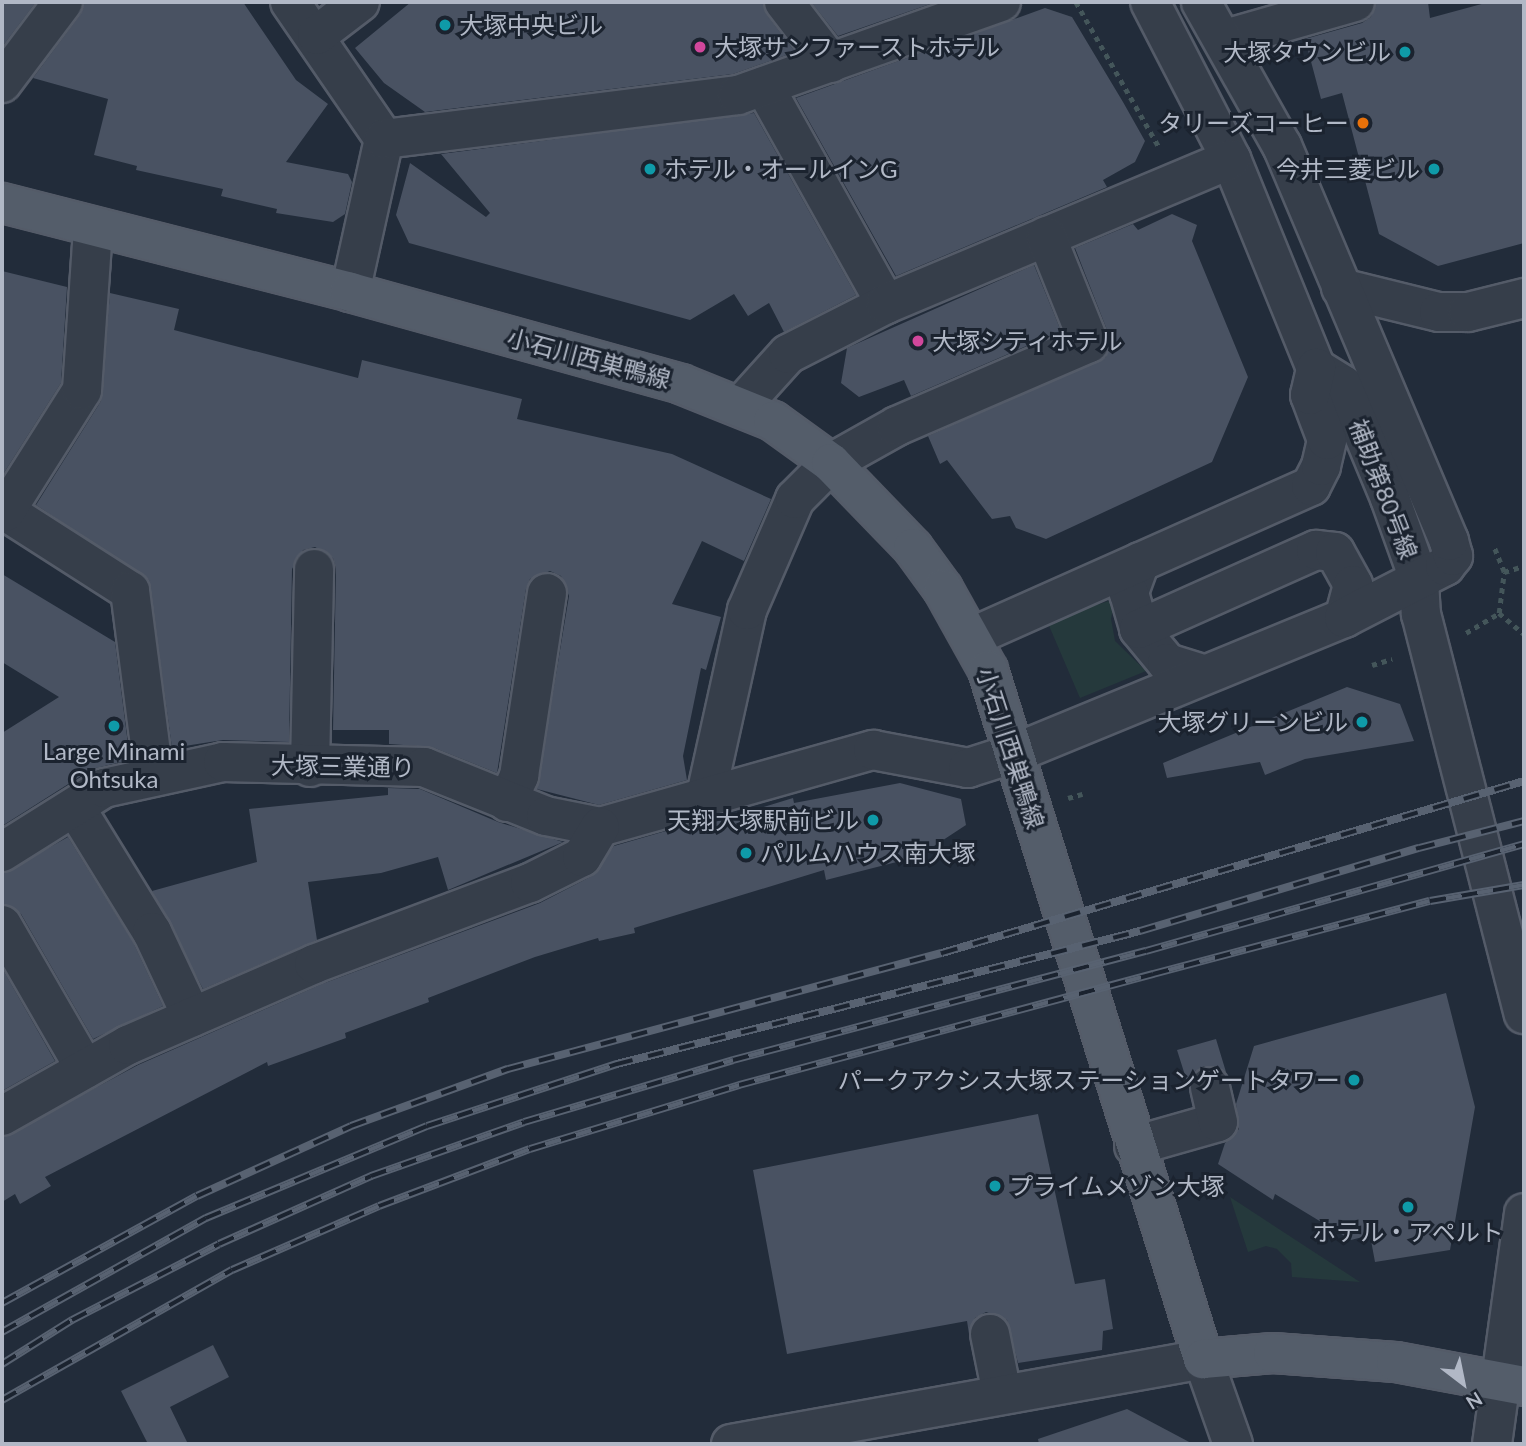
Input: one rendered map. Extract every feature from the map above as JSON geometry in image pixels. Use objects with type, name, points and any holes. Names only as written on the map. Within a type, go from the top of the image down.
[{"type":"main road","name":"小石川西巣鴨線","points":[[2,203],[350,292],[681,384],[773,421],[831,463],[913,548],[972,637],[1001,703],[1133,1146],[1203,1359]]},
{"type":"main road","points":[[1203,1359],[1273,1353],[1382,1361],[1514,1383]]},
{"type":"street","points":[[2,83],[63,2]]},
{"type":"street","points":[[290,2],[317,35],[384,139],[350,292]]},
{"type":"street","points":[[317,35],[360,2]]},
{"type":"street","points":[[784,2],[831,63]]},
{"type":"street","points":[[384,139],[738,95],[1001,2]]},
{"type":"street","points":[[1150,2],[1231,159],[1316,368],[1310,395],[1325,428],[1327,446],[1311,486]]},
{"type":"street","points":[[2,1116],[85,1069],[192,1017],[314,964],[530,883],[582,857],[600,827],[873,750],[968,768],[1015,753],[1202,674],[1345,618],[1445,566],[1453,556],[1449,541],[1282,146],[1225,39],[1201,2]]},
{"type":"street","points":[[1225,39],[1355,2]]},
{"type":"street","points":[[764,86],[886,304]]},
{"type":"street","points":[[741,406],[788,354],[886,304],[1231,159]]},
{"type":"street","points":[[93,227],[82,390],[4,510],[130,591],[154,776]]},
{"type":"street","points":[[706,795],[747,610],[789,507],[831,463],[897,426],[1089,343],[1046,236]]},
{"type":"street","points":[[1341,288],[1439,312],[1468,312],[1524,299]]},
{"type":"street","name":"補助第80号線","points":[[1316,368],[1343,385],[1391,498],[1419,579],[1421,614],[1524,1014]]},
{"type":"street","points":[[972,637],[1311,486],[1342,478],[1367,480],[1391,498]]},
{"type":"street","points":[[1139,629],[1316,550],[1335,552],[1353,586],[1345,618]]},
{"type":"street","points":[[1140,562],[1129,593],[1139,629],[1167,663],[1202,674]]},
{"type":"street","points":[[310,767],[314,569]]},
{"type":"street","points":[[507,802],[519,776],[547,593]]},
{"type":"street","name":"大塚三業通り","points":[[2,852],[104,788],[223,762],[310,767],[424,767],[507,802],[600,827]]},
{"type":"street","points":[[75,807],[152,932],[192,1017]]},
{"type":"street","points":[[2,925],[85,1069]]},
{"type":"street","points":[[1133,1146],[1218,1122],[1210,1087]]},
{"type":"street","points":[[1492,1444],[1514,1383],[1524,1213]]},
{"type":"street","points":[[990,1334],[1002,1394]]},
{"type":"street","points":[[737,1444],[1203,1359],[1233,1444]]},
{"type":"path","points":[[1076,2],[1176,181]]},
{"type":"path","points":[[1499,613],[1504,572],[1524,566]]},
{"type":"path","points":[[1468,632],[1499,613]]},
{"type":"path","points":[[1499,613],[1524,634]]},
{"type":"green space","points":[[1115,599],[1111,619],[1115,641],[1146,671],[1080,698],[1047,621]]},
{"type":"green space","points":[[1230,1197],[1360,1282],[1292,1277],[1291,1263],[1277,1249],[1266,1246],[1248,1252]]},
{"type":"building","points":[[2,2],[36,2],[2,47]]},
{"type":"building","points":[[84,2],[243,2],[296,80],[328,104],[286,162],[348,174],[352,182],[345,214],[333,222],[276,213],[277,209],[221,196],[223,189],[136,170],[137,166],[94,155],[108,99],[33,78],[80,15]]},
{"type":"building","points":[[411,2],[763,2],[767,15],[795,52],[733,74],[425,112],[384,83],[355,48]]},
{"type":"building","points":[[811,2],[936,2],[838,36]]},
{"type":"building","name":"今井三菱ビル","points":[[1376,2],[1428,2],[1430,18],[1489,2],[1524,2],[1524,243],[1438,266],[1379,234],[1342,93],[1321,99],[1305,39],[1362,23],[1371,17]]},
{"type":"building","points":[[1045,8],[1072,17],[1123,102],[1145,141],[1135,162],[1103,180],[1107,187],[896,276],[796,98]]},
{"type":"building","points":[[754,113],[856,295],[784,332],[769,303],[748,316],[734,294],[690,320],[409,243],[396,215],[410,163],[486,217],[490,213],[441,154]]},
{"type":"building","points":[[1172,214],[1197,225],[1192,241],[1248,377],[1212,462],[1046,539],[1016,528],[1010,516],[992,519],[947,460],[940,464],[928,436],[1106,357],[1109,335],[1075,248],[1133,224],[1138,230]]},
{"type":"building","points":[[1034,265],[1061,331],[911,396],[904,380],[859,397],[841,383],[847,348]]},
{"type":"building","points":[[2,271],[67,287],[61,383],[2,476]]},
{"type":"building","points":[[110,293],[179,309],[174,330],[358,378],[362,360],[522,399],[517,419],[672,454],[771,499],[744,561],[702,541],[672,604],[721,617],[706,670],[701,668],[683,756],[687,780],[599,805],[537,789],[569,596],[561,576],[550,571],[530,579],[526,589],[497,773],[432,747],[389,744],[389,730],[333,730],[336,569],[333,558],[315,547],[303,550],[292,569],[289,742],[223,740],[172,748],[149,580],[36,505],[101,401]]},
{"type":"building","points":[[2,574],[115,642],[130,760],[92,769],[2,826],[2,733],[59,697],[2,662]]},
{"type":"building","points":[[1347,687],[1400,704],[1414,741],[1305,759],[1265,775],[1260,762],[1167,778],[1163,763]]},
{"type":"building","points":[[900,783],[961,799],[966,825],[934,846],[932,853],[826,880],[824,870],[634,928],[635,933],[599,941],[598,938],[535,957],[428,998],[429,1002],[345,1033],[346,1038],[268,1066],[267,1062],[45,1177],[51,1186],[20,1204],[15,1194],[2,1202],[2,1138],[138,1065],[322,984],[540,903],[592,876],[614,846],[704,820],[705,825],[793,798],[794,803]]},
{"type":"building","points":[[388,788],[420,789],[498,822],[563,842],[448,890],[438,857],[381,873],[308,882],[317,940],[203,989],[152,891],[257,862],[249,809],[388,795]]},
{"type":"building","points":[[68,837],[133,942],[163,1006],[93,1039],[21,914],[2,903],[2,874]]},
{"type":"building","points":[[2,968],[55,1061],[2,1091]]},
{"type":"building","points":[[1446,993],[1475,1107],[1450,1250],[1375,1262],[1370,1235],[1351,1240],[1275,1194],[1273,1200],[1218,1164],[1225,1143],[1239,1129],[1236,1104],[1254,1046]]},
{"type":"building","points":[[1216,1039],[1226,1072],[1204,1066],[1195,1071],[1189,1088],[1177,1050]]},
{"type":"building","points":[[1038,1114],[1075,1284],[1105,1279],[1113,1329],[1103,1331],[1102,1350],[1018,1363],[1007,1320],[986,1312],[975,1318],[969,1334],[967,1321],[787,1354],[753,1170]]},
{"type":"building","points":[[213,1345],[229,1377],[170,1407],[188,1444],[148,1444],[121,1391]]},
{"type":"building","points":[[1127,1409],[1193,1444],[1039,1444],[1038,1439]]},
{"type":"railway","points":[[2,1303],[197,1196],[351,1126],[508,1069],[942,953],[1524,781]]},
{"type":"railway","points":[[2,1332],[206,1218],[427,1126],[617,1064],[1140,931],[1419,848],[1524,821]]},
{"type":"railway","points":[[2,1364],[72,1320],[219,1244],[371,1176],[524,1122],[733,1060],[1146,951],[1524,844]]},
{"type":"railway","points":[[2,1400],[232,1270],[379,1206],[530,1149],[739,1085],[1153,974],[1430,901],[1524,885]]},
{"type":"place","name":"大塚中央ビル","points":[[445,25]]},
{"type":"place","name":"大塚サンファーストホテル","points":[[700,47]]},
{"type":"place","name":"大塚タウンビル","points":[[1405,52]]},
{"type":"place","name":"タリーズコーヒー","points":[[1363,123]]},
{"type":"place","name":"ホテル・オールインG","points":[[650,169]]},
{"type":"place","name":"今井三菱ビル","points":[[1434,169]]},
{"type":"place","name":"大塚シティホテル","points":[[918,341]]},
{"type":"place","name":"大塚グリーンビル","points":[[1362,722]]},
{"type":"place","name":"Large Minami Ohtsuka","points":[[114,726]]},
{"type":"place","name":"天翔大塚駅前ビル","points":[[873,820]]},
{"type":"place","name":"パルムハウス南大塚","points":[[746,853]]},
{"type":"place","name":"パークアクシス大塚ステーションゲートタワー","points":[[1354,1080]]},
{"type":"place","name":"プライムメゾン大塚","points":[[995,1186]]},
{"type":"place","name":"ホテル・アペルト","points":[[1408,1207]]}]
